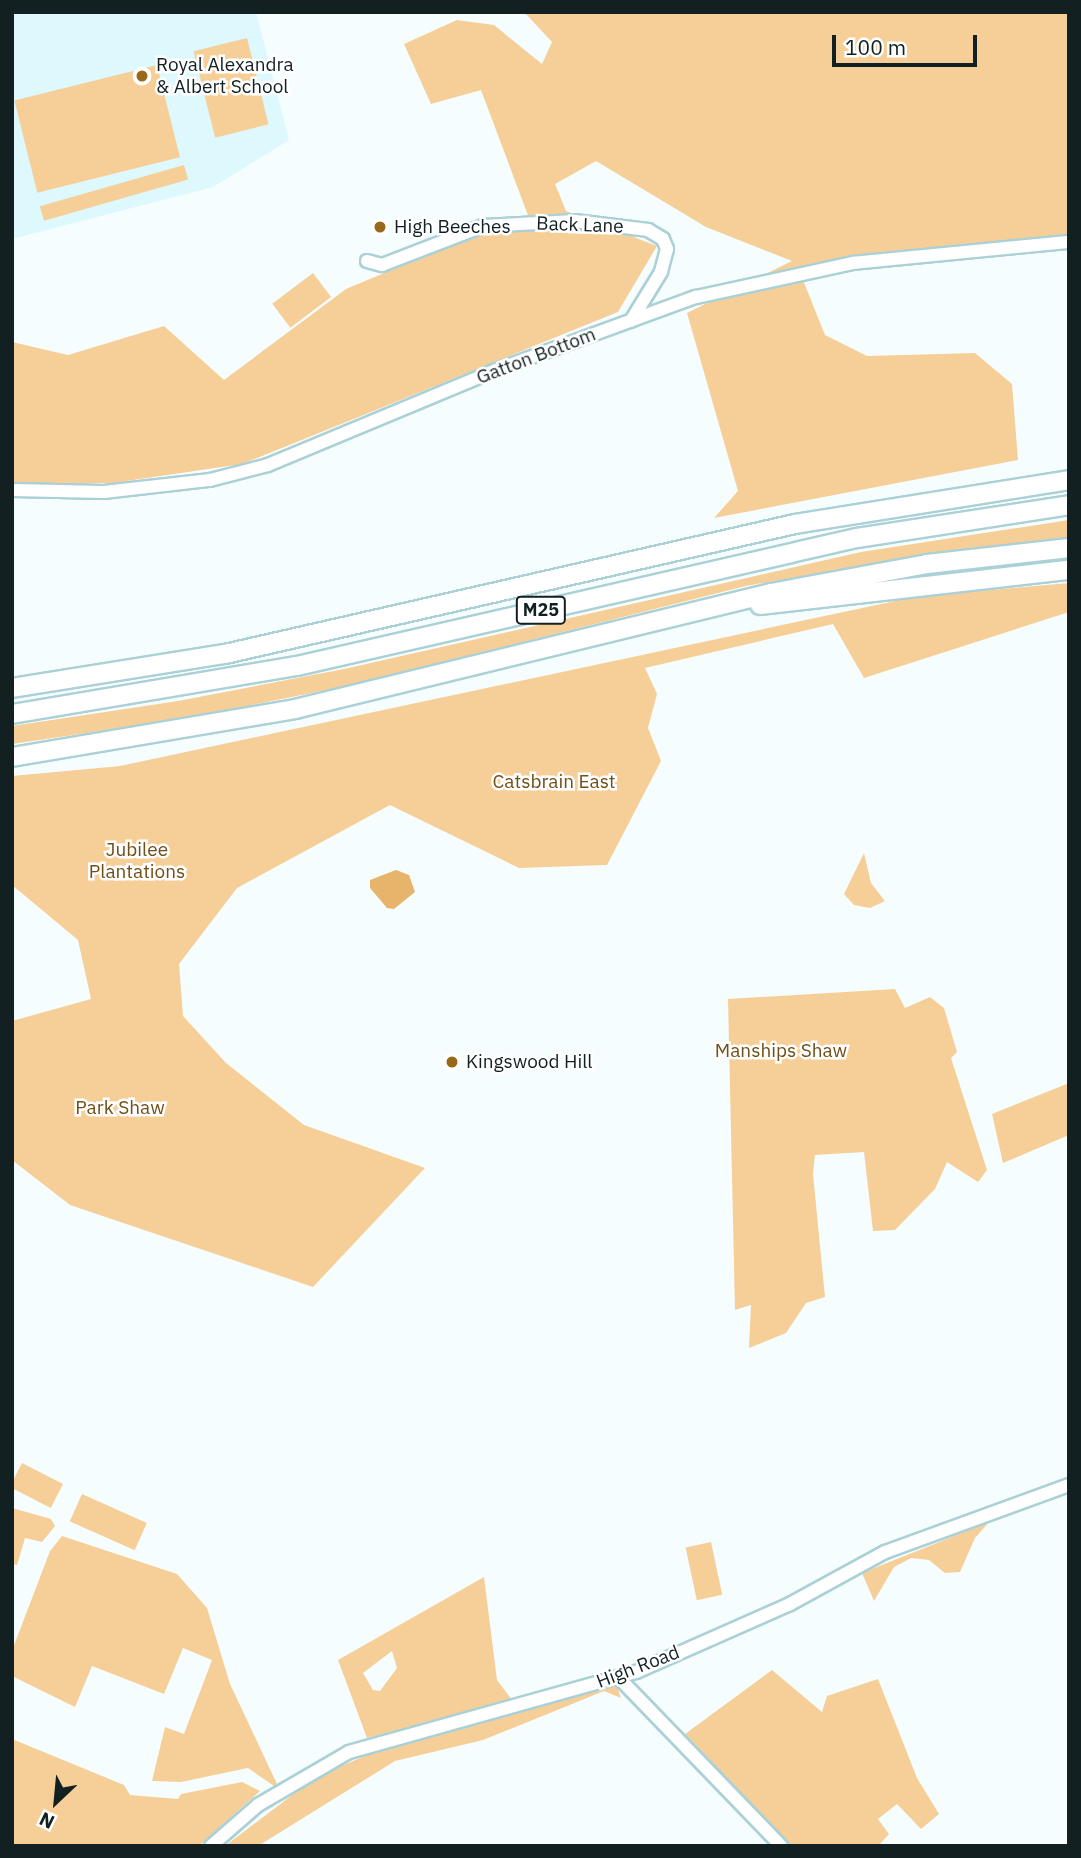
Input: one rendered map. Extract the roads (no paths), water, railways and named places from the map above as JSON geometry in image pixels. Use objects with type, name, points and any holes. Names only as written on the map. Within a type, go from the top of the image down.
[{"type":"highway","name":"M25","points":[[12,688],[225,654],[795,524],[1069,480]]},
{"type":"highway","name":"M25","points":[[12,714],[297,666],[857,538],[1069,505]]},
{"type":"highway","name":"M25","points":[[12,757],[295,709],[670,615],[927,564],[1069,548]]},
{"type":"highway","name":"M25","points":[[670,615],[1069,570]]},
{"type":"street","name":"Back Lane","points":[[368,261],[382,265],[483,226],[575,221],[648,230],[663,239],[667,249],[661,272],[631,321]]},
{"type":"street","name":"Gatton Bottom","points":[[12,490],[167,488],[268,465],[496,370],[696,297],[853,263],[1069,242]]},
{"type":"street","name":"High Road","points":[[211,1846],[258,1805],[349,1752],[618,1678],[790,1604],[934,1531],[1069,1485]]},
{"type":"street","points":[[618,1678],[781,1846]]},
{"type":"place","name":"Royal Alexandra & Albert School","points":[[142,76]]},
{"type":"place","name":"High Beeches","points":[[380,227]]},
{"type":"place","name":"Kingswood Hill","points":[[452,1062]]},
{"type":"park label","name":"Catsbrain East","points":[[554,782]]},
{"type":"park label","name":"Jubilee Plantations","points":[[137,861]]},
{"type":"park label","name":"Manships Shaw","points":[[781,1051]]},
{"type":"park label","name":"Park Shaw","points":[[120,1108]]}]
